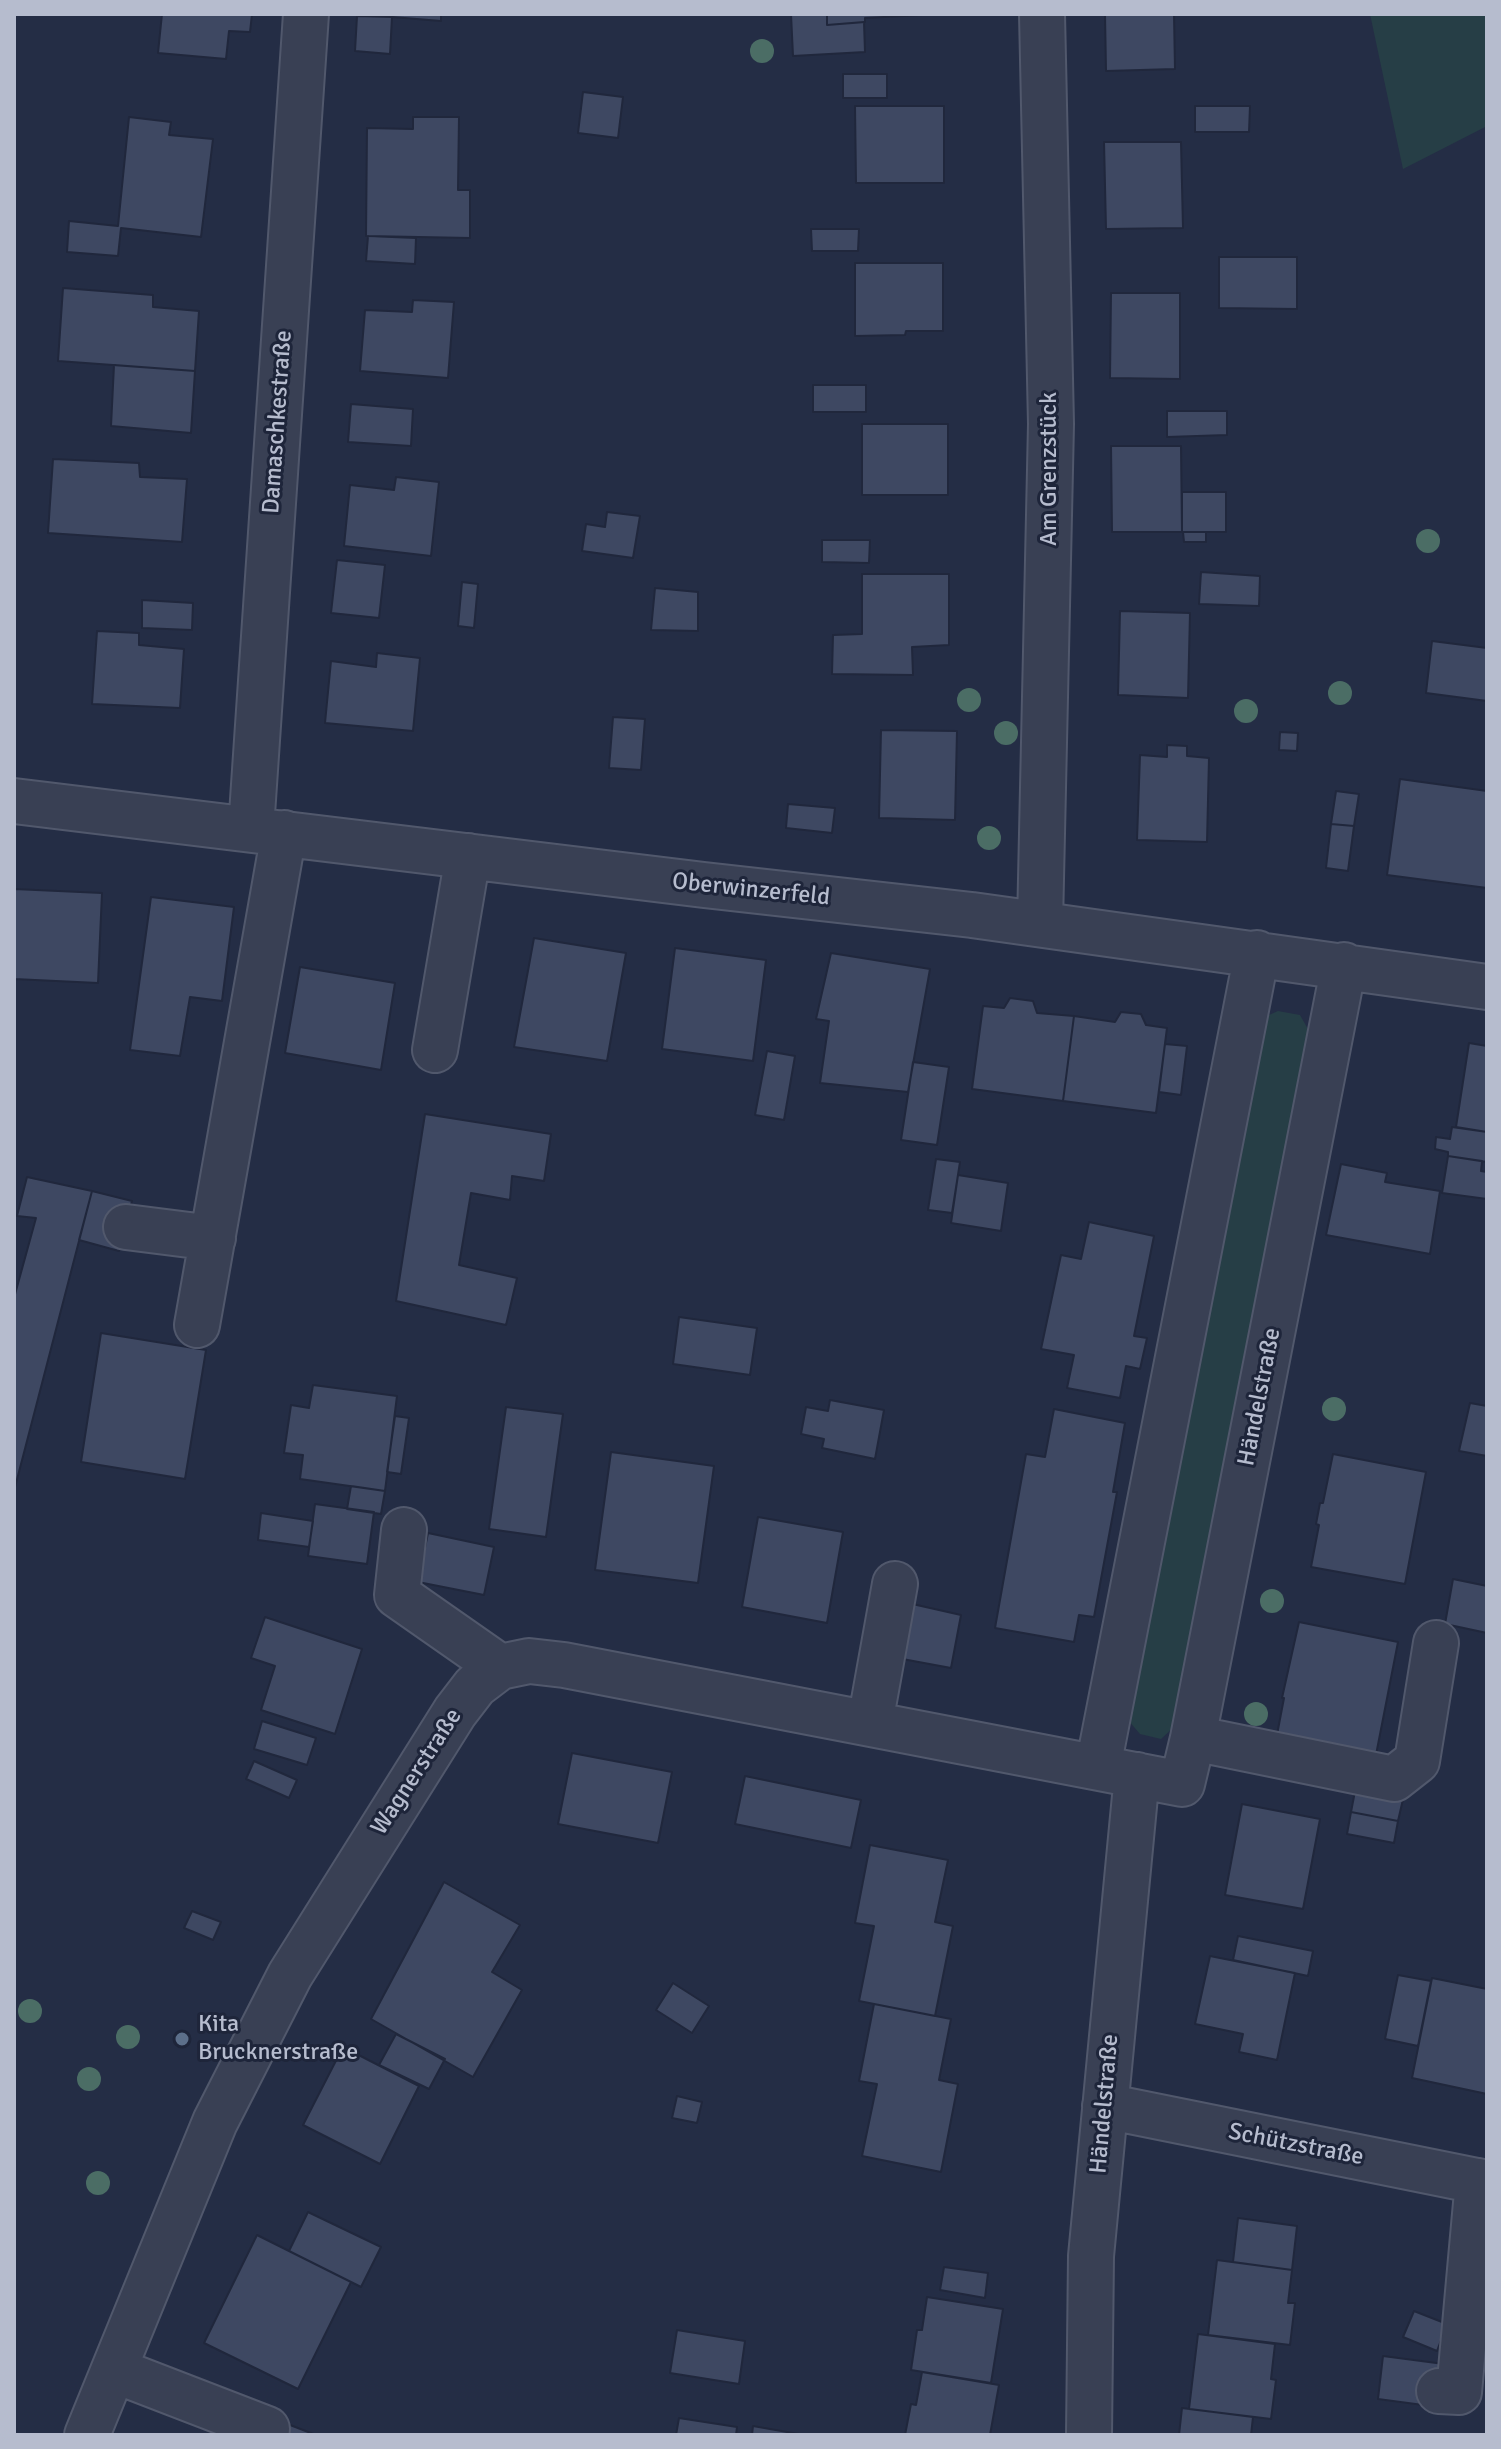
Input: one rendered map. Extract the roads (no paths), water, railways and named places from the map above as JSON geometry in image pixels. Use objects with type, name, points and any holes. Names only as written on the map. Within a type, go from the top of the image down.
[{"type":"street","name":"Damaschkestraße","points":[[197,1325],[213,1238],[267,831],[306,14]]},
{"type":"street","name":"Am Grenzstück","points":[[1040,924],[1051,424],[1042,14]]},
{"type":"street","name":"Oberwinzerfeld","points":[[14,801],[1040,924],[1487,987]]},
{"type":"street","points":[[435,1050],[468,856]]},
{"type":"street","name":"Händelstraße","points":[[1089,2435],[1091,2256],[1105,2106],[1118,1771],[1257,953]]},
{"type":"street","name":"Händelstraße","points":[[1118,1771],[1182,1784],[1344,965]]},
{"type":"street","points":[[126,1227],[213,1238]]},
{"type":"street","points":[[404,1530],[397,1595],[500,1667],[529,1661],[564,1665],[1118,1771]]},
{"type":"street","points":[[870,1723],[895,1584]]},
{"type":"street","points":[[1193,1738],[1394,1779],[1417,1761],[1436,1643]]},
{"type":"street","name":"Wagnerstraße","points":[[87,2435],[215,2122],[290,1975],[455,1712],[475,1686],[500,1667]]},
{"type":"street","name":"Schützstraße","points":[[1105,2106],[1483,2182]]},
{"type":"street","points":[[1439,2391],[1459,2392],[1483,2182]]},
{"type":"street","points":[[114,2370],[267,2429]]},
{"type":"place","name":"Kita Brucknerstraße","points":[[182,2039]]}]
